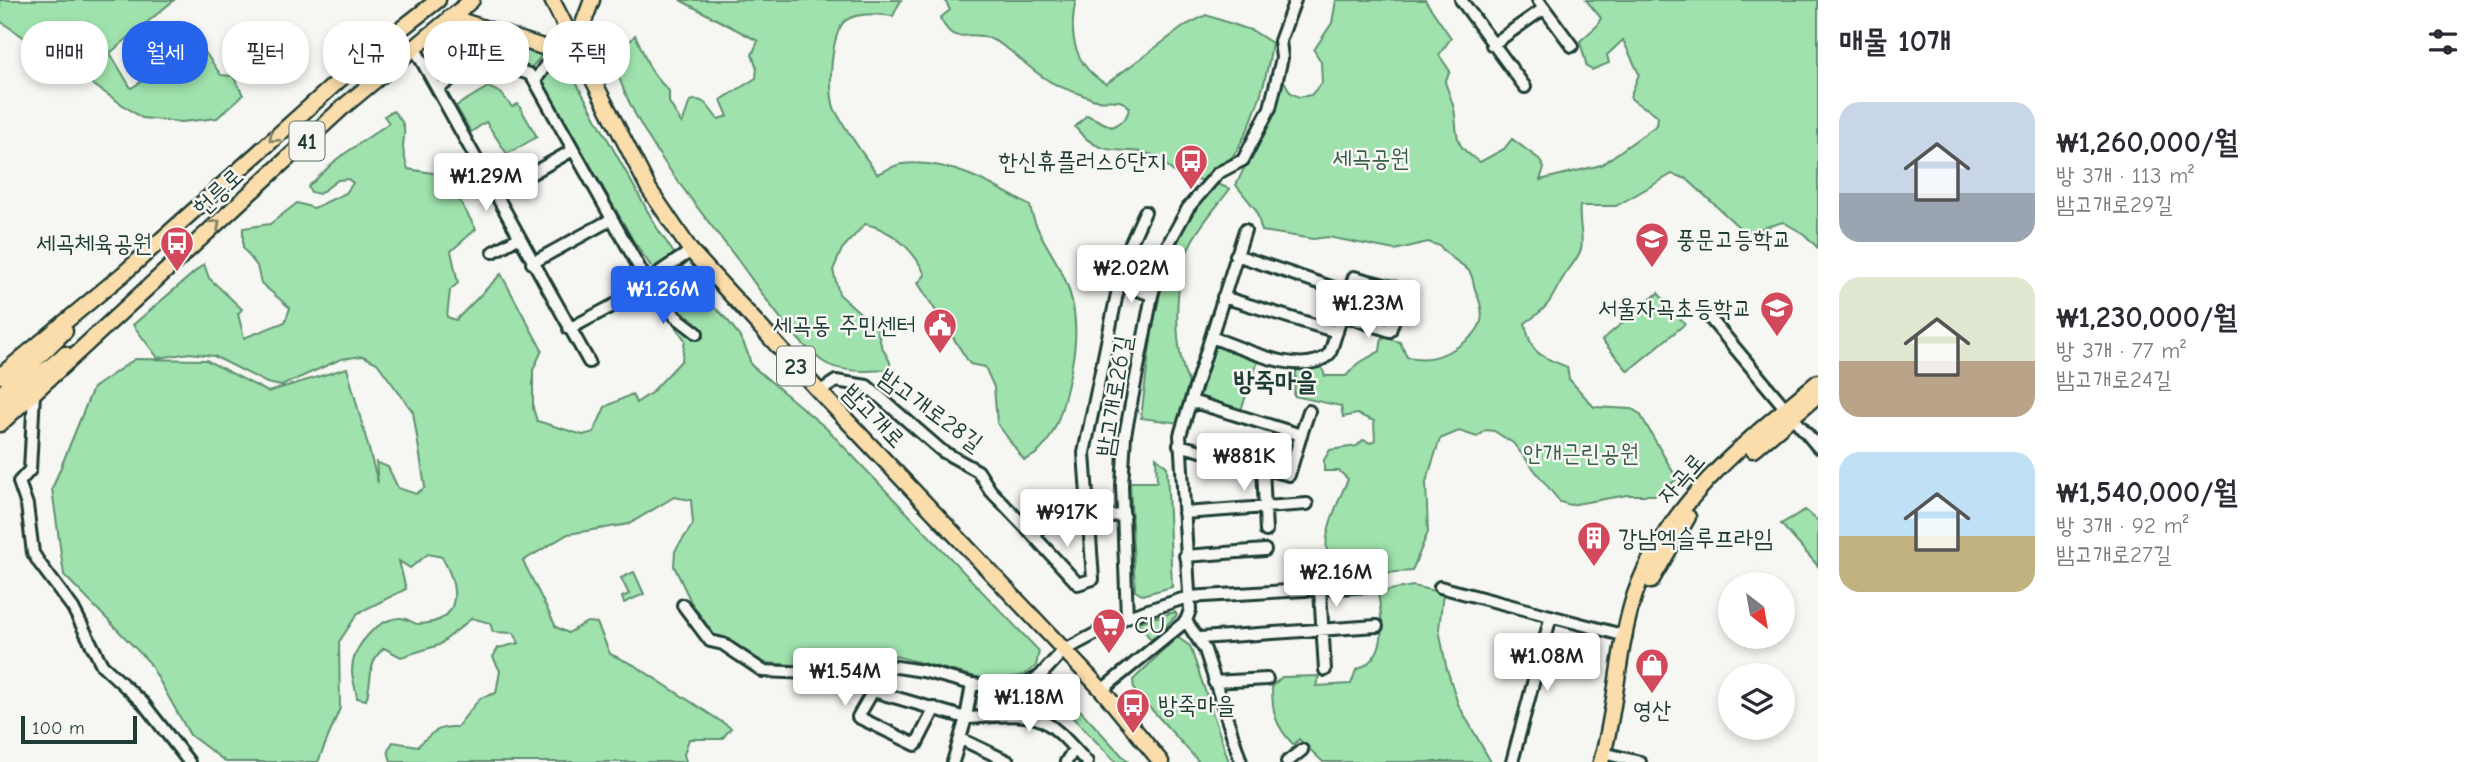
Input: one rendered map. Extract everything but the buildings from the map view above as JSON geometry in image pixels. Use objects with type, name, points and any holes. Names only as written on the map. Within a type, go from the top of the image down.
[{"type":"main road","name":"헌릉로","points":[[0,376],[123,274],[363,58],[438,0]]},
{"type":"main road","name":"헌릉로","points":[[0,424],[342,108],[472,0]]},
{"type":"main road","name":"밤고개로","points":[[552,0],[562,21]]},
{"type":"main road","points":[[585,21],[593,0]]},
{"type":"main road","points":[[450,17],[543,47]]},
{"type":"main road","name":"밤고개로","points":[[594,84],[649,188],[691,251],[819,392],[1102,690],[1161,762]]},
{"type":"main road","points":[[0,395],[123,274]]},
{"type":"main road","points":[[0,408],[148,287]]},
{"type":"main road","name":"자곡로","points":[[1789,413],[1818,382]]},
{"type":"main road","name":"자곡로","points":[[1602,757],[1635,595],[1669,527],[1720,467],[1789,413],[1818,395]]},
{"type":"street","name":"밤고개로26길","points":[[1127,617],[1125,435],[1152,295],[1165,250],[1188,208],[1218,173],[1243,160],[1262,126],[1276,89],[1282,58],[1280,41],[1295,0]]},
{"type":"street","points":[[1463,1],[1492,45],[1525,87]]},
{"type":"street","points":[[1492,45],[1540,4],[1572,46]]},
{"type":"street","points":[[414,47],[589,362]]},
{"type":"street","points":[[438,89],[476,60],[483,59],[529,74],[649,285]]},
{"type":"street","points":[[535,81],[543,68]]},
{"type":"street","points":[[494,195],[573,150]]},
{"type":"street","name":"밤고개로26길","points":[[1033,535],[1078,584],[1093,579],[1084,453],[1119,284],[1130,246],[1145,212]]},
{"type":"street","points":[[532,263],[612,219]]},
{"type":"street","points":[[1241,762],[1199,638],[1186,621],[1188,597],[1179,445],[1245,230]]},
{"type":"street","points":[[493,252],[518,238]]},
{"type":"street","points":[[649,285],[661,271],[691,251]]},
{"type":"street","points":[[1237,255],[1349,293]]},
{"type":"street","points":[[1211,337],[1294,366],[1326,357],[1337,332],[1342,315],[1354,277],[1404,290],[1390,331],[1342,315]]},
{"type":"street","points":[[569,329],[655,284],[675,316],[697,333]]},
{"type":"street","points":[[1119,284],[1152,295]]},
{"type":"street","points":[[1223,297],[1337,332]]},
{"type":"street","points":[[1709,317],[1818,447]]},
{"type":"street","name":"밤고개로28길","points":[[819,392],[836,381],[867,386],[942,451],[978,471],[990,490],[1033,535]]},
{"type":"street","points":[[34,393],[30,470],[19,482],[27,505],[33,553],[73,608],[103,664],[143,703],[189,762]]},
{"type":"street","points":[[1191,401],[1301,435]]},
{"type":"street","points":[[1179,445],[1289,475],[1309,411]]},
{"type":"street","points":[[1263,468],[1266,531]]},
{"type":"street","points":[[1184,513],[1307,504]]},
{"type":"street","points":[[1033,535],[1047,520],[1124,514]]},
{"type":"street","points":[[1185,556],[1265,550]]},
{"type":"street","points":[[683,605],[710,641],[723,644],[763,671],[809,673],[858,661],[1016,690],[1040,676],[1063,651],[1127,617],[1188,597],[1371,586]]},
{"type":"street","points":[[1440,587],[1626,636]]},
{"type":"street","points":[[1320,590],[1325,670]]},
{"type":"street","points":[[1512,762],[1551,617]]},
{"type":"street","points":[[1102,690],[1186,621]]},
{"type":"street","points":[[1199,638],[1377,626]]},
{"type":"street","points":[[1214,682],[1267,679]]},
{"type":"street","points":[[953,762],[966,718],[972,684]]},
{"type":"street","points":[[935,708],[916,745],[858,717],[873,691],[935,708],[966,718],[1040,720],[1063,736],[1087,762]]},
{"type":"street","points":[[961,738],[1009,762]]},
{"type":"street","points":[[1066,762],[1074,749]]},
{"type":"street","points":[[1287,762],[1302,750]]},
{"type":"street","points":[[1602,757],[1640,762]]},
{"type":"green space","points":[[0,0],[174,0],[149,21],[122,21],[122,43],[110,53],[122,73],[122,84],[129,84],[131,88],[137,84],[208,84],[208,56],[222,75],[222,84],[237,84],[243,95],[217,118],[182,122],[142,118],[92,84],[108,84],[108,21],[21,21],[21,35],[0,21]]},
{"type":"green space","points":[[680,0],[901,0],[893,16],[855,16],[845,21],[840,28],[832,63],[831,90],[835,110],[877,174],[902,164],[936,165],[969,174],[1030,206],[1039,232],[1069,290],[1075,324],[1073,359],[1061,411],[1052,434],[1038,453],[1024,460],[997,423],[994,387],[985,367],[970,364],[918,283],[925,275],[921,266],[901,242],[884,231],[865,224],[842,249],[833,270],[839,294],[877,328],[881,345],[890,362],[890,369],[855,371],[837,368],[810,351],[776,313],[666,165],[649,139],[622,84],[630,84],[630,41],[635,35],[651,70],[669,91],[669,102],[682,124],[690,101],[695,100],[704,102],[718,119],[728,116],[721,100],[756,78],[757,68],[752,55],[758,41]]},
{"type":"green space","points":[[945,0],[1076,0],[1073,25],[1076,48],[1087,68],[1106,84],[1186,25],[1206,15],[1253,31],[1272,43],[1265,79],[1252,119],[1233,155],[1208,181],[1179,175],[1160,158],[1148,154],[1106,149],[1096,145],[1075,127],[1087,115],[1112,127],[1125,119],[1130,108],[1121,102],[1095,100],[1056,85],[989,38],[951,33],[940,18],[950,10]]},
{"type":"green space","name":"세곡공원","points":[[1336,0],[1425,0],[1451,38],[1439,55],[1450,71],[1445,82],[1454,109],[1460,145],[1480,162],[1504,149],[1512,139],[1539,159],[1544,168],[1540,180],[1601,165],[1657,125],[1658,117],[1630,97],[1639,74],[1623,40],[1607,55],[1609,63],[1592,70],[1587,67],[1580,41],[1597,26],[1601,18],[1586,0],[1818,0],[1818,248],[1804,234],[1783,222],[1752,231],[1742,230],[1687,179],[1672,174],[1616,206],[1580,206],[1580,252],[1547,305],[1525,323],[1534,348],[1543,356],[1567,367],[1569,379],[1594,407],[1632,409],[1640,414],[1677,479],[1657,495],[1627,495],[1570,505],[1560,502],[1513,443],[1494,431],[1486,430],[1477,437],[1459,431],[1440,439],[1426,482],[1428,532],[1412,571],[1384,573],[1379,555],[1371,551],[1329,556],[1329,529],[1348,479],[1339,471],[1324,471],[1324,460],[1330,450],[1357,446],[1363,440],[1371,443],[1375,440],[1374,421],[1357,414],[1343,417],[1341,406],[1294,396],[1296,370],[1321,365],[1325,376],[1346,376],[1357,364],[1380,351],[1382,337],[1400,342],[1407,357],[1434,357],[1452,350],[1473,335],[1482,316],[1471,273],[1440,246],[1428,242],[1395,250],[1328,237],[1313,239],[1262,231],[1256,210],[1236,185],[1277,100],[1282,77],[1290,92],[1299,97],[1311,95],[1322,83],[1321,62],[1314,50],[1332,23]]},
{"type":"green space","points":[[529,47],[543,51],[529,67]]},
{"type":"green space","points":[[544,84],[577,84],[657,228],[696,286],[666,288],[633,240]]},
{"type":"green space","points":[[488,87],[501,93],[512,107],[518,104],[537,137],[507,154],[486,122],[471,132],[456,106]]},
{"type":"green space","points":[[393,111],[404,127],[403,149],[408,169],[445,175],[476,229],[451,251],[458,283],[450,290],[447,317],[456,320],[501,274],[542,350],[533,370],[533,408],[537,421],[583,435],[594,432],[605,407],[632,394],[636,403],[651,393],[682,360],[685,340],[668,316],[691,293],[721,313],[737,332],[751,365],[826,428],[1039,651],[1036,666],[1024,675],[992,681],[887,654],[850,653],[810,666],[766,663],[757,659],[728,640],[715,637],[691,602],[674,566],[675,551],[693,524],[691,500],[674,497],[629,524],[568,534],[523,561],[556,627],[568,633],[587,622],[597,623],[610,654],[634,665],[731,728],[722,739],[689,739],[684,754],[686,762],[391,762],[388,750],[393,742],[418,746],[435,731],[457,727],[480,698],[496,693],[500,671],[493,657],[498,648],[519,643],[514,633],[493,632],[490,623],[472,618],[439,645],[401,657],[384,648],[372,666],[366,700],[357,698],[352,674],[353,662],[361,644],[374,629],[399,618],[419,624],[434,622],[444,617],[451,609],[454,600],[452,579],[442,557],[428,554],[410,568],[399,561],[406,589],[358,613],[339,642],[340,708],[318,762],[226,762],[190,735],[149,662],[64,575],[52,489],[93,388],[135,359],[206,360],[268,392],[347,368],[378,483],[376,462],[388,467],[398,488],[416,494],[425,487],[413,412],[377,363],[363,356],[341,359],[281,386],[267,383],[214,356],[190,353],[158,358],[133,325],[204,264],[209,278],[242,309],[238,314],[244,338],[285,322],[290,308],[261,283],[257,266],[243,248],[243,228],[270,224],[297,203],[314,208],[346,193],[353,183],[348,179],[338,180],[319,194],[311,192],[308,187],[337,159],[389,123],[384,116]]},
{"type":"green space","points":[[1215,183],[1230,189],[1192,241],[1178,294],[1180,354],[1191,388],[1179,423],[1141,418],[1154,324],[1169,265],[1195,209]]},
{"type":"green space","points":[[1658,293],[1685,324],[1628,371],[1602,340]]},
{"type":"green space","points":[[1215,343],[1259,358],[1240,413],[1196,399]]},
{"type":"green space","points":[[1156,457],[1167,467],[1172,587],[1142,595],[1135,591],[1130,482],[1157,482]]},
{"type":"green space","points":[[1805,510],[1818,521],[1818,566],[1781,524]]},
{"type":"green space","points":[[634,572],[644,594],[624,603],[622,597],[629,594],[621,578]]},
{"type":"green space","points":[[1413,586],[1443,593],[1439,629],[1446,666],[1458,704],[1491,762],[1323,762],[1299,739],[1294,745],[1276,718],[1272,686],[1282,677],[1319,676],[1316,686],[1351,684],[1356,670],[1367,664],[1379,647],[1382,626],[1378,592]]},
{"type":"green space","points":[[1175,612],[1177,615],[1151,640],[1138,622]]},
{"type":"green space","points":[[1177,637],[1190,646],[1229,762],[1199,762],[1134,690],[1133,680]]},
{"type":"green space","points":[[1046,682],[1054,682],[1128,762],[1116,762],[1042,686]]},
{"type":"place","name":"한신휴플러스6단지","points":[[1191,191]]},
{"type":"place","name":"풍문고등학교","points":[[1652,269]]},
{"type":"place","name":"세곡체육공원","points":[[177,273]]},
{"type":"place","name":"서울자곡초등학교","points":[[1777,338]]},
{"type":"place","name":"세곡동 주민센터","points":[[940,355]]},
{"type":"place","name":"강남엑슬루프라임","points":[[1594,568]]},
{"type":"place","name":"CU","points":[[1109,655]]},
{"type":"place","name":"영산","points":[[1652,695]]},
{"type":"place","name":"방죽마을","points":[[1133,735]]},
{"type":"district","name":"방죽마을","points":[[1275,382]]},
{"type":"park label","name":"안개근린공원","points":[[1581,453]]}]
